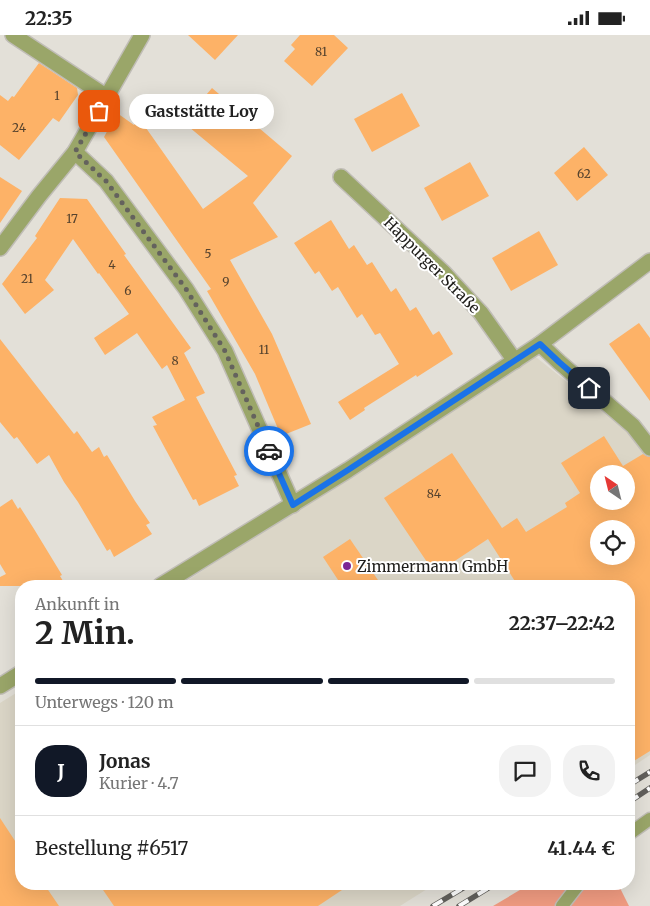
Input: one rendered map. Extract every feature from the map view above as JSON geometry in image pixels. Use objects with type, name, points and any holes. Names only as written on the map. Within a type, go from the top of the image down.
[{"type":"street","points":[[13,35],[107,97]]},
{"type":"street","points":[[0,248],[39,195],[75,152],[142,35]]},
{"type":"street","points":[[75,152],[106,181],[186,289],[225,351],[293,505]]},
{"type":"street","name":"Happurger Straße","points":[[341,177],[444,273],[481,313],[515,361]]},
{"type":"street","points":[[170,580],[293,505],[515,361],[650,261]]},
{"type":"street","points":[[540,344],[634,426],[650,448]]},
{"type":"street","points":[[0,686],[15,677]]},
{"type":"lane","points":[[635,830],[650,819]]},
{"type":"lane","points":[[562,906],[574,890]]},
{"type":"shaded area","points":[[532,354],[626,429],[650,455],[650,755],[635,765],[635,580],[188,580]]},
{"type":"shaded area","points":[[15,694],[15,890],[425,890],[400,906],[0,906],[0,703]]},
{"type":"shaded area","points":[[520,890],[621,890],[629,906],[493,906]]},
{"type":"building","points":[[188,35],[238,35],[215,60]]},
{"type":"building","points":[[300,35],[334,35],[348,48],[312,86],[284,61],[295,49],[291,45]]},
{"type":"building","points":[[39,63],[77,88],[78,95],[59,122],[53,118],[19,160],[0,145],[0,95],[8,101],[12,96],[14,97]]},
{"type":"building","points":[[212,88],[292,156],[253,203],[278,237],[230,260],[272,334],[311,424],[281,436],[255,374],[207,291],[211,289],[104,137],[117,113],[134,125],[139,118],[203,209],[248,176],[183,122]]},
{"type":"building","points":[[402,93],[420,126],[372,152],[354,119]]},
{"type":"building","points":[[584,147],[608,175],[577,201],[554,173]]},
{"type":"building","points":[[470,162],[489,196],[442,221],[424,188]]},
{"type":"building","points":[[0,177],[22,191],[0,223]]},
{"type":"building","points":[[60,198],[87,199],[126,254],[124,255],[191,348],[184,353],[205,393],[196,397],[237,475],[234,476],[239,486],[199,506],[196,499],[193,500],[153,426],[157,425],[152,417],[185,400],[167,365],[162,369],[137,333],[105,355],[94,338],[129,314],[73,239],[45,280],[54,290],[25,314],[2,284],[37,238],[35,236]]},
{"type":"building","points":[[331,220],[349,249],[354,245],[367,265],[372,262],[391,292],[396,288],[410,311],[416,307],[433,335],[439,331],[453,354],[364,408],[365,410],[350,420],[338,402],[399,364],[380,333],[375,335],[362,314],[357,318],[338,287],[332,291],[319,271],[315,274],[294,243]]},
{"type":"building","points":[[539,231],[558,265],[511,291],[492,258]]},
{"type":"building","points":[[639,323],[650,338],[650,401],[609,344]]},
{"type":"building","points":[[0,339],[74,434],[77,431],[92,452],[99,447],[104,457],[107,455],[150,523],[146,525],[152,534],[114,557],[110,549],[107,551],[49,455],[37,464],[17,437],[14,439],[0,422]]},
{"type":"building","points":[[604,436],[622,465],[590,465],[590,510],[635,510],[635,465],[625,465],[643,454],[650,457],[650,751],[635,760],[635,580],[514,580],[488,539],[435,574],[384,498],[452,453],[502,528],[517,518],[526,532],[567,507],[565,503],[580,493],[561,463]]},
{"type":"building","points":[[12,499],[18,509],[20,507],[62,575],[60,576],[62,580],[15,580],[15,586],[0,586],[0,577],[6,574],[0,564],[0,507]]},
{"type":"building","points":[[350,539],[378,580],[338,580],[323,557]]},
{"type":"building","points":[[0,818],[15,841],[15,890],[48,890],[59,906],[0,906]]},
{"type":"building","points":[[103,890],[342,890],[318,906],[114,906]]},
{"type":"railway","points":[[635,781],[650,772]]},
{"type":"railway","points":[[635,798],[650,788]]},
{"type":"railway","points":[[433,906],[460,890]]},
{"type":"railway","points":[[459,906],[485,890]]},
{"type":"way so far","points":[[99,111],[75,152],[106,181],[186,289],[225,351],[269,451]]},
{"type":"place","name":"Gaststätte Loy","points":[[99,111]]},
{"type":"place","name":"Zimmermann GmbH","points":[[347,566]]},
{"type":"route","points":[[269,451],[293,505],[540,344],[589,388]]}]
